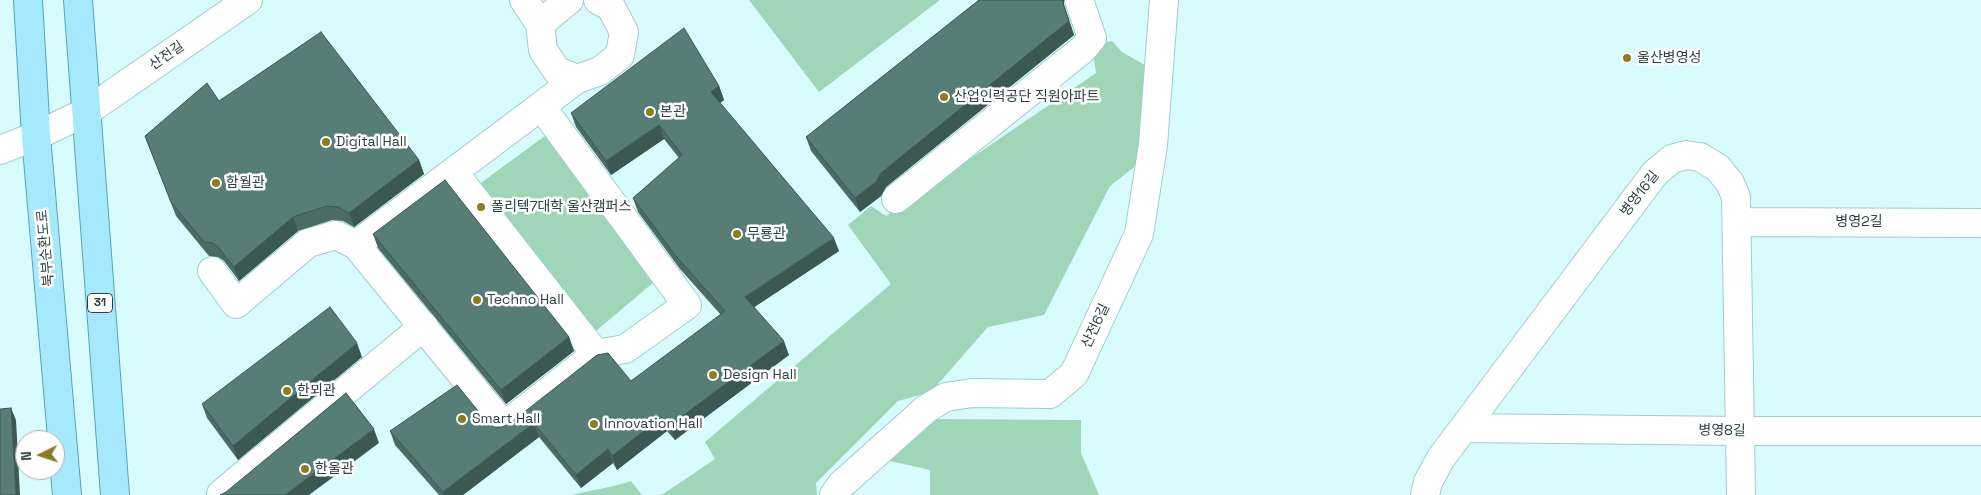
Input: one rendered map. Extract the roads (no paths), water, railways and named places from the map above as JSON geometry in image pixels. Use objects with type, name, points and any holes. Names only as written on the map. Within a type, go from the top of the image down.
[{"type":"main road","name":"북부순환도로","points":[[28,0],[36,136],[67,495]]},
{"type":"main road","name":"31","points":[[78,0],[115,495]]},
{"type":"street","name":"산전길","points":[[0,150],[36,136],[86,112],[248,0]]},
{"type":"street","points":[[524,0],[540,24],[543,50],[556,71],[577,79]]},
{"type":"street","points":[[540,24],[569,0]]},
{"type":"street","points":[[356,245],[577,79],[600,71],[620,55],[624,32],[611,7],[598,0]]},
{"type":"street","points":[[896,199],[1083,49],[1092,38],[1079,0]]},
{"type":"street","name":"산전6길","points":[[834,495],[841,485],[926,409],[946,397],[972,393],[1050,394],[1074,374],[1139,234],[1153,145],[1164,0]]},
{"type":"street","points":[[212,271],[236,304],[308,244],[336,234],[356,245],[504,426],[596,354],[625,349],[687,305],[541,106]]},
{"type":"street","name":"병영16길","points":[[1425,495],[1428,482],[1441,458],[1655,173],[1672,159],[1686,155],[1700,157],[1718,168],[1730,182],[1736,197],[1738,222],[1740,495]]},
{"type":"street","points":[[454,172],[596,354]]},
{"type":"street","name":"병영2길","points":[[1738,222],[1981,223]]},
{"type":"street","points":[[221,494],[424,326]]},
{"type":"street","name":"병영8길","points":[[1464,428],[1981,431]]},
{"type":"place","name":"울산병영성","points":[[1627,58]]},
{"type":"place","name":"산업인력공단 직원아파트","points":[[944,97]]},
{"type":"place","name":"본관","points":[[650,112]]},
{"type":"place","name":"Digital Hall","points":[[326,142]]},
{"type":"place","name":"함월관","points":[[216,183]]},
{"type":"place","name":"폴리텍7대학 울산캠퍼스","points":[[481,207]]},
{"type":"place","name":"무룡관","points":[[737,234]]},
{"type":"place","name":"Techno Hall","points":[[477,300]]},
{"type":"place","name":"Design Hall","points":[[713,375]]},
{"type":"place","name":"한뫼관","points":[[287,391]]},
{"type":"place","name":"Smart Hall","points":[[462,419]]},
{"type":"place","name":"Innovation Hall","points":[[594,424]]},
{"type":"place","name":"한울관","points":[[305,469]]}]
